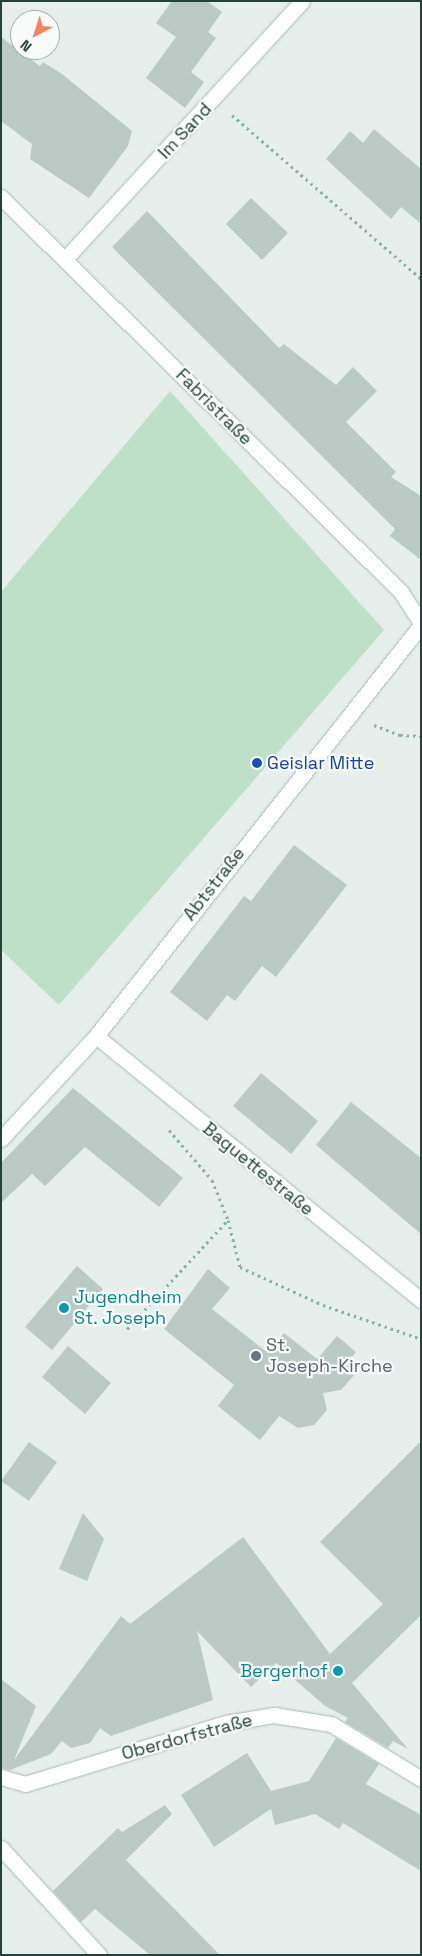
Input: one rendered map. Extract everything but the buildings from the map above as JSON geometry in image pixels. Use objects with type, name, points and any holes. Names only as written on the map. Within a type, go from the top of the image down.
[{"type":"street","name":"Im Sand","points":[[65,259],[214,100],[302,1]]},
{"type":"street","name":"Fabristraße","points":[[1,197],[401,592],[421,624]]},
{"type":"street","name":"Abtstraße","points":[[1,1139],[96,1036],[421,624]]},
{"type":"street","name":"Baguettestraße","points":[[96,1036],[421,1300]]},
{"type":"street","name":"Oberdorfstraße","points":[[1,1777],[25,1784],[226,1723],[274,1715],[331,1724],[421,1779]]},
{"type":"street","points":[[1,1848],[99,1955]]},
{"type":"path","points":[[214,100],[421,279]]},
{"type":"path","points":[[354,708],[376,727],[421,736]]},
{"type":"path","points":[[163,1123],[212,1180],[228,1220],[240,1266],[323,1305],[421,1339]]},
{"type":"path","points":[[127,1330],[228,1220]]},
{"type":"green space","points":[[170,391],[384,630],[59,1005],[1,950],[1,592]]},
{"type":"place","name":"Geislar Mitte","points":[[257,763]]},
{"type":"place","name":"Jugendheim St. Joseph","points":[[64,1308]]},
{"type":"place","name":"St. Joseph-Kirche","points":[[256,1356]]},
{"type":"place","name":"Bergerhof","points":[[338,1671]]}]
